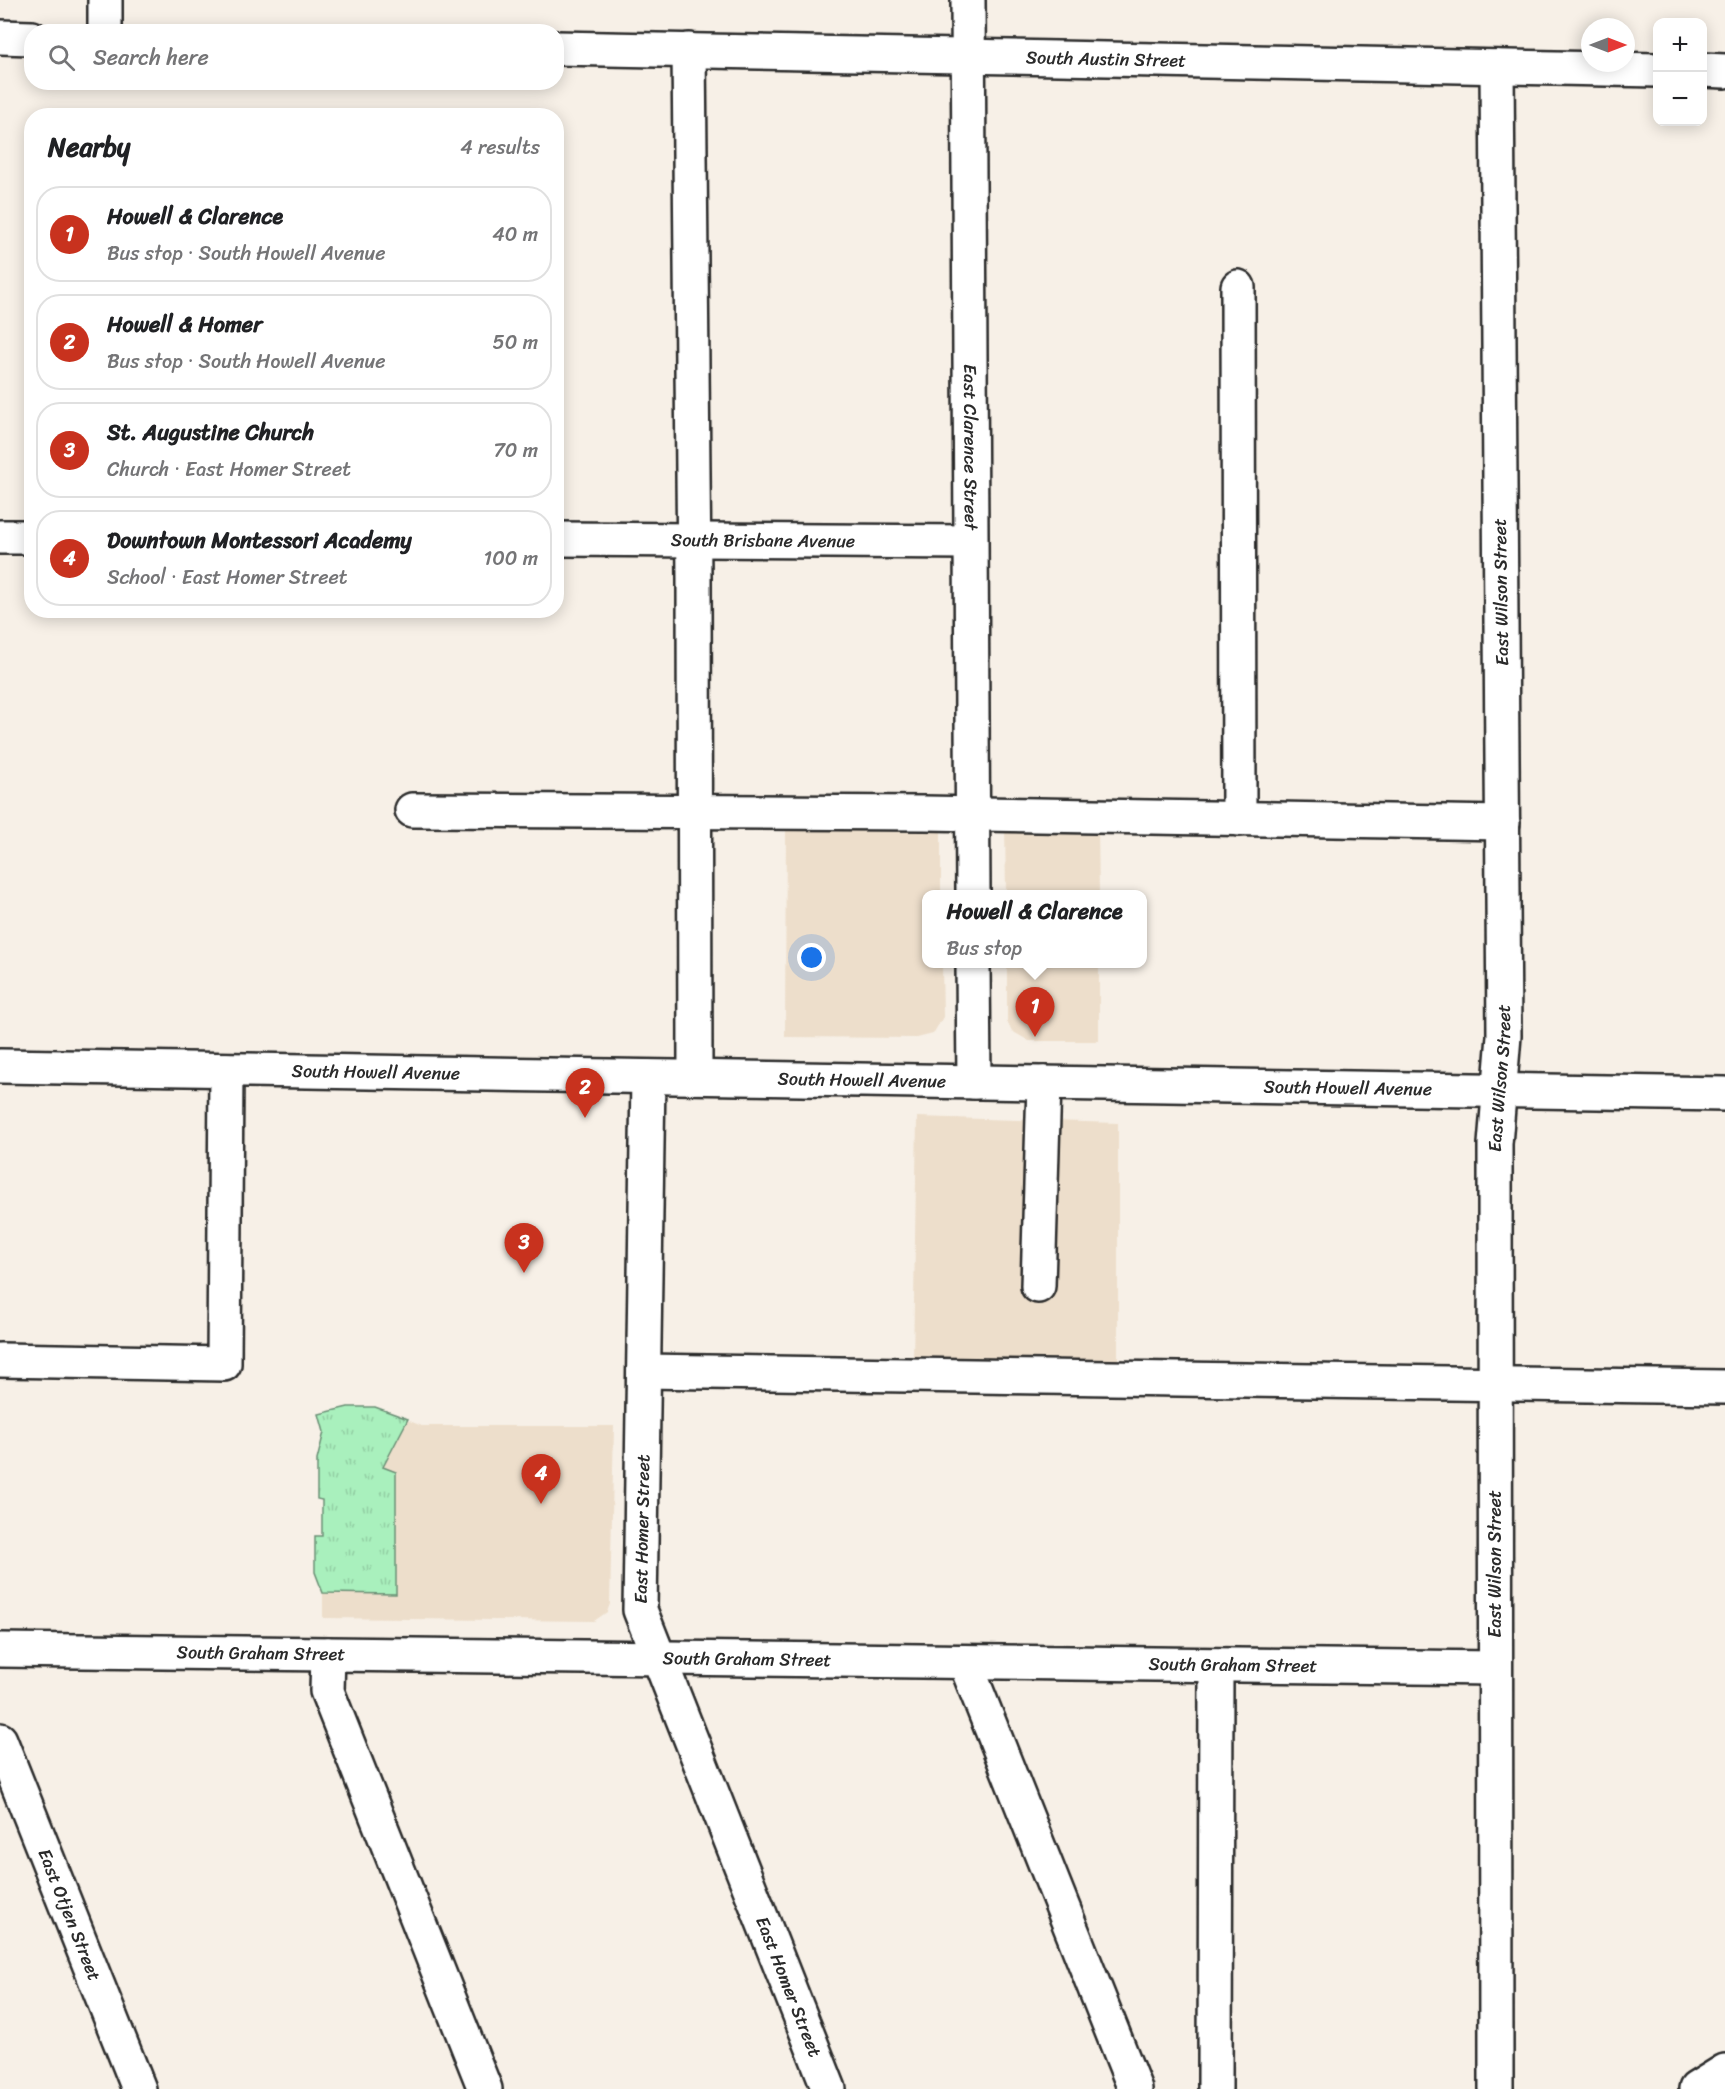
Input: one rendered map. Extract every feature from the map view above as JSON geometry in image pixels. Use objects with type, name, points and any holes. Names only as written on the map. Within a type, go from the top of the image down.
[{"type":"street","points":[[105,0],[105,24]]},
{"type":"street","name":"East Clarence Street","points":[[968,0],[973,890]]},
{"type":"street","points":[[0,37],[24,38]]},
{"type":"street","name":"South Austin Street","points":[[564,48],[968,54],[1653,70]]},
{"type":"street","points":[[689,50],[695,1077]]},
{"type":"street","name":"East Wilson Street","points":[[1496,2089],[1495,1144],[1504,1036],[1497,67]]},
{"type":"street","points":[[1707,70],[1725,71]]},
{"type":"street","points":[[1238,287],[1239,819]]},
{"type":"street","points":[[0,537],[24,537]]},
{"type":"street","name":"South Brisbane Avenue","points":[[564,540],[970,542]]},
{"type":"street","points":[[412,810],[972,814],[1503,823]]},
{"type":"street","points":[[973,968],[974,1082]]},
{"type":"street","name":"South Howell Avenue","points":[[0,1066],[1725,1094]]},
{"type":"street","points":[[0,1360],[224,1364],[226,1070]]},
{"type":"street","name":"East Homer Street","points":[[648,1077],[640,1610],[829,2089]]},
{"type":"street","points":[[1038,1287],[1044,1083]]},
{"type":"street","points":[[644,1371],[1725,1387]]},
{"type":"street","name":"South Graham Street","points":[[0,1650],[1495,1668]]},
{"type":"street","points":[[328,1654],[327,1691],[485,2089]]},
{"type":"street","points":[[965,1662],[1135,2089]]},
{"type":"street","points":[[1215,2089],[1216,1665]]},
{"type":"street","name":"East Otjen Street","points":[[0,1740],[139,2089]]},
{"type":"street","points":[[1696,2089],[1725,2071]]},
{"type":"shaded area","points":[[786,819],[941,821],[941,890],[922,890],[922,968],[942,968],[943,1017],[933,1034],[917,1038],[785,1037]]},
{"type":"shaded area","points":[[1005,826],[1098,826],[1099,890],[1006,890]]},
{"type":"shaded area","points":[[1007,968],[1099,968],[1099,1041],[1029,1041],[1012,1031],[1007,1021]]},
{"type":"shaded area","points":[[917,1117],[1118,1123],[1118,1365],[913,1362]]},
{"type":"shaded area","points":[[348,1407],[375,1407],[422,1426],[614,1426],[610,1604],[607,1612],[594,1621],[323,1618],[323,1593],[315,1572],[315,1536],[322,1536],[322,1500],[317,1499],[317,1460],[324,1432],[319,1414]]},
{"type":"green space","points":[[348,1407],[375,1407],[408,1419],[383,1467],[396,1472],[396,1594],[323,1593],[315,1572],[315,1536],[322,1536],[322,1500],[317,1499],[317,1460],[324,1432],[319,1414]]},
{"type":"place","name":"Howell & Clarence","points":[[1035,1037]]},
{"type":"place","name":"Howell & Homer","points":[[585,1118]]},
{"type":"place","name":"St. Augustine Church","points":[[524,1273]]},
{"type":"place","name":"Downtown Montessori Academy","points":[[541,1504]]}]
